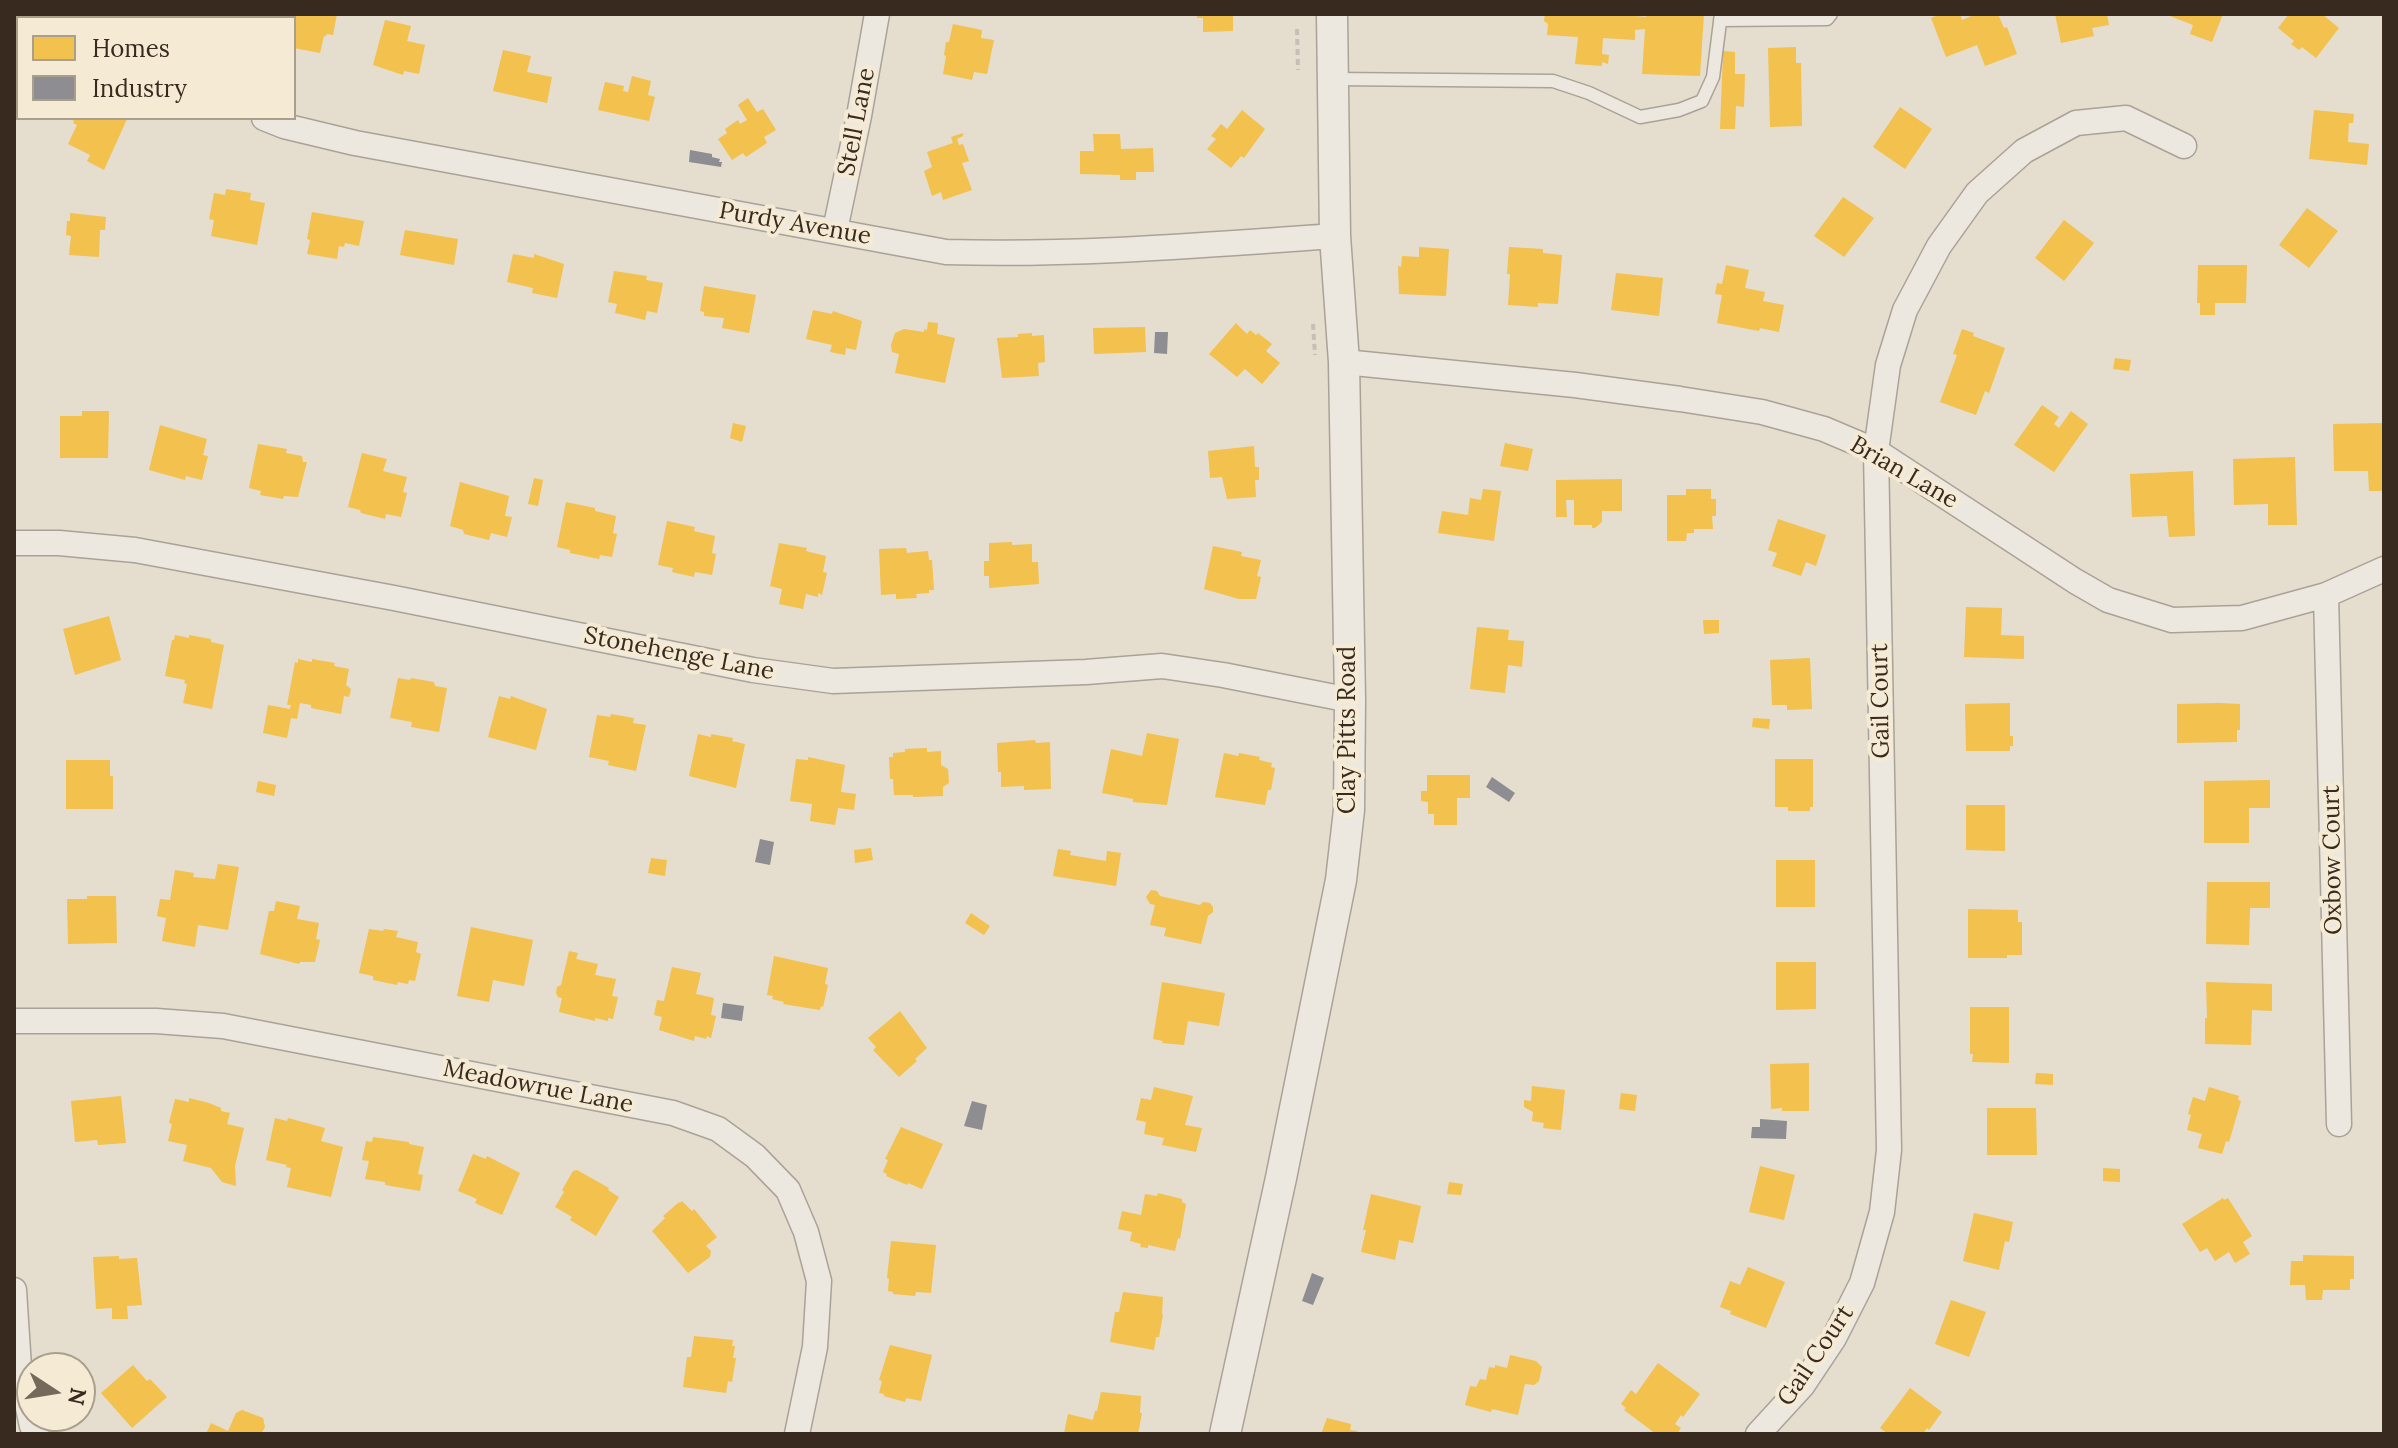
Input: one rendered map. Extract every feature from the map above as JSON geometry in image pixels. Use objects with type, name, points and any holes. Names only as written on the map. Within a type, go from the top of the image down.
[{"type":"street","name":"Stell Lane","points":[[835,230],[877,14]]},
{"type":"street","name":"Clay Pitts Road","points":[[1225,1434],[1341,880],[1349,810],[1344,362],[1335,236],[1332,14]]},
{"type":"street","name":"Gail Court","points":[[1758,1434],[1802,1386],[1834,1338],[1862,1283],[1882,1212],[1889,1150],[1876,451],[1888,365],[1905,310],[1939,246],[1977,193],[2024,151],[2076,123],[2126,118],[2184,146]]},
{"type":"street","name":"Purdy Avenue","points":[[269,120],[355,143],[946,252],[1021,255],[1335,236]]},
{"type":"street","name":"Brian Lane","points":[[1344,362],[1575,385],[1762,412],[1824,429],[1876,451],[2108,600],[2172,620],[2242,618],[2326,595],[2384,569]]},
{"type":"street","name":"Stonehenge Lane","points":[[14,543],[59,543],[135,550],[753,670],[833,681],[1086,672],[1162,666],[1350,700]]},
{"type":"street","name":"Oxbow Court","points":[[2326,595],[2339,1124]]},
{"type":"street","name":"Meadowrue Lane","points":[[14,1021],[156,1021],[223,1026],[673,1113],[718,1129],[755,1156],[788,1190],[813,1257],[819,1281],[815,1347],[797,1434]]},
{"type":"street","points":[[14,1290],[19,1367],[32,1426],[37,1434]]},
{"type":"lane","points":[[1333,79],[1553,81],[1589,93],[1640,117],[1679,110],[1702,101],[1713,77],[1720,17],[1827,19],[1831,14]]},
{"type":"path","points":[[1297,29],[1298,70]]},
{"type":"path","points":[[1313,315],[1315,355]]},
{"type":"building: Homes","points":[[337,14],[333,35],[324,36],[320,53],[296,48],[296,16],[274,16]]},
{"type":"building: Homes","points":[[1197,14],[1233,14],[1233,31],[1203,32],[1203,18],[1197,18]]},
{"type":"building: Homes","points":[[1545,14],[1636,14],[1646,17],[1646,14],[1704,14],[1700,76],[1642,74],[1645,29],[1635,30],[1635,40],[1603,38],[1602,54],[1609,55],[1608,64],[1575,64],[1578,37],[1547,35]]},
{"type":"building: Homes","points":[[1941,14],[1960,14],[1962,20],[1976,14],[1998,14],[2004,28],[2007,27],[2017,54],[1985,66],[1977,45],[1946,57],[1931,18]]},
{"type":"building: Homes","points":[[2055,14],[2107,14],[2109,25],[2092,28],[2094,36],[2061,43]]},
{"type":"building: Homes","points":[[2165,14],[2223,14],[2212,42],[2190,34],[2193,25]]},
{"type":"building: Homes","points":[[2289,14],[2322,14],[2339,28],[2316,58],[2302,47],[2299,50],[2291,44],[2294,41],[2278,28]]},
{"type":"building: Homes","points":[[385,20],[411,26],[407,41],[425,45],[419,74],[404,71],[403,75],[373,65]]},
{"type":"building: Homes","points":[[953,24],[982,30],[981,38],[994,40],[987,74],[974,72],[972,80],[943,74],[946,42],[949,42]]},
{"type":"building: Homes","points":[[1796,47],[1796,63],[1801,63],[1802,126],[1770,127],[1768,48]]},
{"type":"building: Homes","points":[[503,50],[531,56],[527,72],[552,77],[547,103],[493,91]]},
{"type":"building: Homes","points":[[1723,51],[1735,52],[1735,74],[1745,74],[1744,107],[1736,106],[1735,129],[1720,129]]},
{"type":"building: Homes","points":[[632,76],[651,81],[648,95],[655,97],[649,121],[598,110],[605,82],[624,86],[623,91],[628,92]]},
{"type":"building: Homes","points":[[748,98],[757,112],[763,109],[776,130],[764,137],[767,143],[746,157],[743,153],[732,160],[718,139],[727,133],[725,129],[738,120],[740,124],[747,120],[738,105]]},
{"type":"building: Homes","points":[[1900,107],[1932,129],[1905,169],[1873,147]]},
{"type":"building: Homes","points":[[1242,110],[1265,129],[1244,158],[1241,156],[1231,168],[1207,149],[1216,139],[1211,136],[1221,124],[1227,129]]},
{"type":"building: Homes","points":[[2314,110],[2354,114],[2353,123],[2349,123],[2348,142],[2369,144],[2367,165],[2309,159]]},
{"type":"building: Homes","points":[[127,120],[104,170],[87,161],[90,155],[68,144],[77,125],[74,121]]},
{"type":"building: Homes","points":[[963,133],[957,139],[959,145],[963,144],[969,161],[962,163],[972,190],[943,200],[941,192],[932,196],[924,171],[932,167],[927,152],[953,143],[951,137]]},
{"type":"building: Homes","points":[[1093,134],[1120,134],[1121,149],[1153,148],[1154,172],[1136,172],[1136,180],[1120,180],[1120,175],[1080,174],[1080,151],[1094,151]]},
{"type":"building: Homes","points":[[226,189],[251,193],[250,200],[265,203],[257,245],[211,236],[214,220],[209,219],[214,193],[225,195]]},
{"type":"building: Homes","points":[[1843,197],[1874,218],[1844,257],[1814,236]]},
{"type":"building: Homes","points":[[2307,208],[2338,231],[2309,268],[2279,245]]},
{"type":"building: Homes","points":[[312,212],[364,221],[359,246],[345,243],[344,247],[339,246],[337,259],[307,254]]},
{"type":"building: Homes","points":[[70,213],[106,217],[105,230],[100,230],[99,257],[69,255],[71,236],[66,235]]},
{"type":"building: Homes","points":[[2064,220],[2094,243],[2064,281],[2035,258]]},
{"type":"building: Homes","points":[[405,230],[458,239],[454,265],[400,255]]},
{"type":"building: Homes","points":[[1419,247],[1449,249],[1446,296],[1399,294],[1398,266],[1401,267],[1402,256],[1419,257]]},
{"type":"building: Homes","points":[[1509,247],[1543,249],[1543,253],[1562,255],[1558,304],[1538,303],[1538,307],[1508,305]]},
{"type":"building: Homes","points":[[513,254],[534,258],[534,254],[564,264],[557,298],[532,293],[533,288],[507,282]]},
{"type":"building: Homes","points":[[1726,265],[1749,270],[1745,288],[1765,292],[1763,301],[1784,305],[1779,332],[1717,323],[1722,295],[1715,294],[1717,283],[1722,284]]},
{"type":"building: Homes","points":[[2198,265],[2247,265],[2246,303],[2215,303],[2215,315],[2200,315],[2200,303],[2197,303]]},
{"type":"building: Homes","points":[[614,271],[647,276],[646,280],[663,283],[657,313],[647,311],[645,320],[615,313],[617,304],[608,302]]},
{"type":"building: Homes","points":[[1616,273],[1663,278],[1659,316],[1611,310]]},
{"type":"building: Homes","points":[[704,286],[756,295],[749,333],[722,328],[724,318],[704,316],[704,312],[700,311]]},
{"type":"building: Homes","points":[[813,310],[832,314],[833,311],[862,321],[856,350],[846,348],[845,355],[830,352],[832,345],[806,339]]},
{"type":"building: Homes","points":[[928,322],[938,323],[937,334],[955,338],[945,383],[895,373],[899,354],[892,352],[891,345],[895,333],[904,329],[924,332]]},
{"type":"building: Homes","points":[[1236,323],[1247,334],[1250,330],[1256,335],[1258,333],[1272,344],[1266,351],[1280,363],[1262,384],[1245,369],[1237,377],[1209,354]]},
{"type":"building: Homes","points":[[1145,327],[1146,352],[1094,354],[1093,328]]},
{"type":"building: Homes","points":[[1962,329],[2005,348],[1989,393],[1985,391],[1976,415],[1940,402],[1957,355],[1953,354]]},
{"type":"building: Homes","points":[[1032,333],[1032,336],[1044,335],[1045,362],[1038,363],[1039,376],[1002,378],[997,338]]},
{"type":"building: Homes","points":[[2115,358],[2131,360],[2129,371],[2113,369]]},
{"type":"building: Homes","points":[[2042,405],[2059,417],[2054,424],[2059,428],[2071,411],[2088,424],[2054,472],[2014,445]]},
{"type":"building: Homes","points":[[82,411],[109,411],[108,458],[60,458],[60,416],[82,416]]},
{"type":"building: Homes","points":[[733,423],[746,426],[742,442],[730,438]]},
{"type":"building: Homes","points":[[2384,423],[2384,491],[2369,491],[2368,471],[2334,471],[2333,424]]},
{"type":"building: Homes","points":[[160,425],[207,439],[203,455],[208,456],[202,480],[186,476],[185,480],[149,470]]},
{"type":"building: Homes","points":[[1505,443],[1533,449],[1528,471],[1500,466]]},
{"type":"building: Homes","points":[[258,444],[287,449],[286,453],[302,456],[303,462],[307,462],[298,497],[284,496],[283,499],[260,495],[261,491],[249,488]]},
{"type":"building: Homes","points":[[1254,446],[1255,467],[1259,467],[1259,480],[1255,480],[1256,497],[1227,499],[1222,477],[1210,478],[1208,451]]},
{"type":"building: Homes","points":[[362,453],[387,459],[383,471],[407,477],[401,517],[386,514],[385,519],[348,507]]},
{"type":"building: Homes","points":[[2295,457],[2297,525],[2268,525],[2268,504],[2234,505],[2233,459]]},
{"type":"building: Homes","points":[[2193,471],[2195,536],[2169,537],[2167,516],[2132,517],[2130,474]]},
{"type":"building: Homes","points":[[534,478],[543,480],[538,506],[528,504]]},
{"type":"building: Homes","points":[[1622,479],[1622,511],[1602,511],[1602,522],[1595,528],[1592,525],[1574,525],[1574,500],[1566,500],[1567,517],[1556,517],[1556,480]]},
{"type":"building: Homes","points":[[460,482],[509,496],[505,516],[512,517],[507,537],[491,533],[489,540],[464,534],[463,530],[450,526]]},
{"type":"building: Homes","points":[[1483,489],[1501,491],[1494,541],[1438,533],[1442,511],[1468,515],[1470,498],[1481,500]]},
{"type":"building: Homes","points":[[1686,489],[1711,489],[1711,499],[1716,499],[1713,529],[1694,529],[1694,533],[1687,533],[1686,541],[1667,541],[1667,495],[1686,495]]},
{"type":"building: Homes","points":[[566,502],[616,516],[613,533],[617,534],[612,557],[600,555],[599,559],[557,547]]},
{"type":"building: Homes","points":[[1778,519],[1826,535],[1816,566],[1806,562],[1801,576],[1772,566],[1777,553],[1768,550]]},
{"type":"building: Homes","points":[[667,521],[695,527],[694,531],[715,536],[712,575],[695,572],[694,577],[658,565]]},
{"type":"building: Homes","points":[[1012,542],[1012,545],[1032,544],[1032,562],[1038,562],[1039,584],[989,588],[989,576],[984,576],[984,561],[989,561],[989,543]]},
{"type":"building: Homes","points":[[779,543],[807,548],[806,551],[826,556],[823,572],[827,573],[822,595],[806,594],[803,609],[779,604],[782,589],[770,586]]},
{"type":"building: Homes","points":[[1213,546],[1261,560],[1256,599],[1239,599],[1204,589]]},
{"type":"building: Homes","points":[[906,548],[907,553],[928,551],[929,560],[932,560],[934,590],[916,594],[917,598],[896,599],[896,594],[881,595],[879,549]]},
{"type":"building: Homes","points":[[1966,607],[2002,608],[2001,635],[2024,636],[2024,659],[1964,657]]},
{"type":"building: Homes","points":[[109,616],[121,660],[75,675],[63,629]]},
{"type":"building: Homes","points":[[1703,620],[1719,620],[1719,633],[1704,634]]},
{"type":"building: Homes","points":[[1477,627],[1509,630],[1508,640],[1524,641],[1522,667],[1508,665],[1505,693],[1470,689]]},
{"type":"building: Homes","points":[[175,635],[211,639],[211,642],[224,645],[212,709],[183,703],[185,680],[165,676]]},
{"type":"building: Homes","points":[[1810,658],[1812,709],[1787,710],[1787,705],[1772,705],[1770,660]]},
{"type":"building: Homes","points":[[298,659],[335,663],[334,666],[349,669],[346,685],[351,689],[349,697],[344,696],[341,714],[300,703],[297,719],[291,718],[287,738],[263,733],[268,705],[290,709],[291,705],[287,705]]},
{"type":"building: Homes","points":[[398,678],[434,682],[435,686],[447,688],[439,732],[411,727],[412,722],[390,718]]},
{"type":"building: Homes","points":[[499,696],[510,699],[511,696],[547,709],[536,750],[488,737]]},
{"type":"building: Homes","points":[[2010,703],[2013,746],[2010,746],[2010,751],[1966,751],[1965,704]]},
{"type":"building: Homes","points":[[2177,704],[2240,704],[2237,742],[2177,743]]},
{"type":"building: Homes","points":[[611,714],[634,718],[633,723],[646,725],[636,771],[589,757],[597,715],[610,717]]},
{"type":"building: Homes","points":[[1753,718],[1770,719],[1769,729],[1752,727]]},
{"type":"building: Homes","points":[[1147,733],[1179,739],[1167,805],[1133,802],[1133,799],[1102,793],[1111,749],[1142,756]]},
{"type":"building: Homes","points":[[698,734],[733,738],[732,741],[745,744],[736,788],[689,776]]},
{"type":"building: Homes","points":[[1035,740],[1036,743],[1050,742],[1051,789],[1001,787],[997,743]]},
{"type":"building: Homes","points":[[927,748],[927,752],[941,751],[941,765],[948,769],[949,783],[943,787],[943,796],[894,795],[889,757],[893,757],[893,753],[905,752],[905,749]]},
{"type":"building: Homes","points":[[1224,753],[1260,757],[1259,760],[1272,763],[1271,767],[1275,768],[1265,805],[1215,797]]},
{"type":"building: Homes","points":[[808,757],[845,765],[841,792],[856,794],[854,810],[838,808],[835,825],[810,821],[812,804],[790,801],[796,759],[808,760]]},
{"type":"building: Homes","points":[[1775,759],[1813,759],[1813,807],[1810,811],[1788,811],[1788,807],[1775,807]]},
{"type":"building: Homes","points":[[66,760],[110,760],[113,809],[66,809]]},
{"type":"building: Homes","points":[[1427,775],[1470,775],[1470,798],[1457,798],[1457,825],[1434,825],[1434,814],[1428,814],[1428,802],[1421,801],[1421,791],[1427,791]]},
{"type":"building: Homes","points":[[2270,780],[2270,808],[2249,808],[2249,843],[2204,843],[2204,781]]},
{"type":"building: Homes","points":[[258,781],[276,785],[274,796],[256,792]]},
{"type":"building: Homes","points":[[1966,805],[2005,805],[2005,851],[1966,850]]},
{"type":"building: Homes","points":[[871,848],[873,860],[855,863],[854,850]]},
{"type":"building: Homes","points":[[1058,849],[1071,851],[1070,855],[1106,861],[1107,851],[1121,853],[1116,886],[1053,876]]},
{"type":"building: Homes","points":[[651,858],[667,860],[665,876],[648,873]]},
{"type":"building: Homes","points":[[1776,860],[1815,860],[1815,907],[1776,907]]},
{"type":"building: Homes","points":[[218,864],[239,867],[228,930],[198,925],[195,947],[162,941],[166,918],[157,916],[160,899],[170,900],[175,870],[194,873],[193,877],[215,879]]},
{"type":"building: Homes","points":[[2207,882],[2270,882],[2270,908],[2250,908],[2249,945],[2206,944]]},
{"type":"building: Homes","points":[[1151,890],[1157,891],[1160,896],[1200,905],[1210,903],[1213,912],[1208,916],[1201,944],[1164,936],[1166,928],[1150,925],[1155,905],[1150,904],[1146,897]]},
{"type":"building: Homes","points":[[87,896],[116,896],[117,943],[68,944],[67,899],[87,899]]},
{"type":"building: Homes","points":[[276,901],[300,906],[297,919],[319,923],[316,939],[320,940],[315,962],[299,964],[260,954],[269,911],[274,911]]},
{"type":"building: Homes","points":[[1968,909],[2018,910],[2018,922],[2022,922],[2022,955],[1968,958]]},
{"type":"building: Homes","points":[[971,913],[990,926],[984,935],[965,923]]},
{"type":"building: Homes","points":[[471,927],[533,940],[524,986],[493,980],[489,1002],[457,996]]},
{"type":"building: Homes","points":[[369,929],[398,931],[396,937],[418,942],[416,952],[421,954],[415,981],[409,980],[408,984],[398,982],[397,985],[373,980],[373,976],[359,973]]},
{"type":"building: Homes","points":[[569,951],[578,953],[576,959],[598,964],[595,975],[616,979],[612,996],[618,997],[613,1019],[595,1018],[595,1021],[559,1012],[562,998],[556,993],[561,985]]},
{"type":"building: Homes","points":[[774,956],[828,968],[825,984],[828,985],[820,1010],[783,1004],[767,995]]},
{"type":"building: Homes","points":[[1776,962],[1816,962],[1816,1009],[1776,1010]]},
{"type":"building: Homes","points":[[672,967],[701,973],[696,994],[714,998],[711,1015],[716,1016],[711,1038],[695,1036],[694,1041],[659,1030],[662,1017],[654,1015],[657,1000],[664,1001]]},
{"type":"building: Homes","points":[[1162,982],[1225,993],[1219,1026],[1188,1021],[1184,1045],[1153,1039]]},
{"type":"building: Homes","points":[[2206,982],[2272,984],[2272,1011],[2252,1010],[2251,1045],[2205,1044]]},
{"type":"building: Homes","points":[[1970,1007],[2009,1007],[2009,1063],[1972,1062]]},
{"type":"building: Homes","points":[[900,1011],[927,1048],[899,1077],[873,1050],[876,1047],[868,1038]]},
{"type":"building: Homes","points":[[1809,1063],[1809,1111],[1771,1109],[1770,1064]]},
{"type":"building: Homes","points":[[2036,1073],[2053,1074],[2053,1085],[2035,1084]]},
{"type":"building: Homes","points":[[1532,1086],[1565,1090],[1561,1130],[1543,1128],[1544,1123],[1532,1121],[1533,1112],[1524,1107],[1524,1100],[1531,1101]]},
{"type":"building: Homes","points":[[1154,1087],[1193,1096],[1185,1125],[1202,1128],[1196,1152],[1162,1145],[1164,1138],[1144,1134],[1146,1122],[1136,1120],[1141,1098],[1151,1100]]},
{"type":"building: Homes","points":[[2209,1087],[2239,1096],[2238,1100],[2241,1101],[2229,1142],[2226,1141],[2222,1154],[2198,1148],[2202,1134],[2187,1130],[2193,1097],[2205,1101]]},
{"type":"building: Homes","points":[[1621,1093],[1637,1095],[1635,1111],[1619,1109]]},
{"type":"building: Homes","points":[[121,1096],[126,1143],[98,1145],[97,1140],[75,1142],[71,1101]]},
{"type":"building: Homes","points":[[189,1098],[221,1108],[221,1111],[230,1113],[227,1124],[244,1128],[235,1166],[236,1186],[222,1182],[211,1168],[183,1161],[187,1145],[168,1141],[175,1099],[189,1102]]},
{"type":"building: Homes","points":[[1987,1108],[2036,1108],[2037,1155],[1987,1155]]},
{"type":"building: Homes","points":[[275,1118],[287,1121],[288,1118],[325,1128],[321,1141],[343,1147],[331,1197],[287,1187],[291,1168],[266,1160]]},
{"type":"building: Homes","points":[[901,1127],[943,1144],[922,1189],[886,1176],[883,1172],[888,1160],[885,1159]]},
{"type":"building: Homes","points":[[373,1137],[424,1147],[418,1174],[423,1175],[420,1191],[365,1179],[369,1161],[362,1160],[366,1141],[372,1142]]},
{"type":"building: Homes","points":[[473,1154],[486,1159],[487,1156],[520,1173],[502,1215],[458,1191]]},
{"type":"building: Homes","points":[[1760,1166],[1795,1175],[1784,1220],[1749,1212]]},
{"type":"building: Homes","points":[[2103,1168],[2120,1169],[2120,1182],[2103,1181]]},
{"type":"building: Homes","points":[[577,1170],[619,1197],[596,1236],[555,1207],[573,1171]]},
{"type":"building: Homes","points":[[1449,1182],[1463,1184],[1461,1195],[1447,1194]]},
{"type":"building: Homes","points":[[1158,1193],[1182,1199],[1186,1204],[1175,1251],[1148,1245],[1148,1248],[1140,1247],[1141,1244],[1130,1241],[1132,1232],[1118,1229],[1122,1211],[1141,1215],[1145,1194],[1157,1196]]},
{"type":"building: Homes","points":[[1371,1194],[1421,1206],[1413,1243],[1399,1240],[1395,1260],[1361,1252]]},
{"type":"building: Homes","points":[[2223,1198],[2228,1198],[2252,1236],[2243,1242],[2250,1254],[2235,1263],[2229,1252],[2215,1261],[2207,1248],[2200,1252],[2182,1224]]},
{"type":"building: Homes","points":[[682,1201],[692,1211],[694,1209],[717,1237],[706,1246],[711,1251],[710,1257],[688,1273],[652,1231],[665,1218],[663,1216]]},
{"type":"building: Homes","points":[[1974,1213],[2013,1222],[1999,1270],[1963,1261]]},
{"type":"building: Homes","points":[[891,1241],[936,1245],[931,1293],[916,1292],[915,1296],[888,1291]]},
{"type":"building: Homes","points":[[2303,1255],[2354,1256],[2354,1279],[2350,1279],[2350,1290],[2323,1290],[2322,1300],[2306,1300],[2305,1285],[2290,1285],[2291,1261],[2303,1261]]},
{"type":"building: Homes","points":[[119,1256],[119,1259],[137,1258],[142,1305],[127,1306],[128,1319],[112,1319],[112,1308],[96,1309],[93,1257]]},
{"type":"building: Homes","points":[[1748,1267],[1785,1282],[1766,1328],[1720,1307],[1730,1281],[1740,1285]]},
{"type":"building: Homes","points":[[1123,1292],[1163,1297],[1163,1315],[1154,1350],[1110,1342],[1115,1312],[1119,1312]]},
{"type":"building: Homes","points":[[1951,1300],[1986,1312],[1969,1357],[1935,1344]]},
{"type":"building: Homes","points":[[694,1336],[733,1340],[733,1358],[736,1358],[732,1382],[728,1381],[726,1393],[683,1387],[687,1357],[691,1357]]},
{"type":"building: Homes","points":[[890,1345],[932,1355],[921,1401],[906,1398],[905,1402],[879,1393],[882,1381],[879,1380]]},
{"type":"building: Homes","points":[[1510,1355],[1536,1361],[1542,1367],[1539,1381],[1534,1385],[1525,1384],[1518,1415],[1465,1405],[1470,1386],[1476,1387],[1480,1379],[1486,1380],[1489,1367],[1507,1368]]},
{"type":"building: Homes","points":[[1658,1363],[1700,1394],[1675,1424],[1681,1428],[1677,1434],[1656,1434],[1624,1410],[1626,1408],[1621,1404],[1631,1390],[1636,1394]]},
{"type":"building: Homes","points":[[133,1365],[167,1397],[132,1428],[101,1393]]},
{"type":"building: Homes","points":[[1910,1388],[1942,1412],[1923,1434],[1888,1434],[1880,1428]]},
{"type":"building: Homes","points":[[1101,1392],[1141,1396],[1138,1434],[1064,1433],[1068,1414],[1093,1420]]},
{"type":"building: Homes","points":[[242,1410],[263,1418],[265,1427],[261,1434],[206,1434],[211,1423],[228,1431],[236,1413]]},
{"type":"building: Homes","points":[[1327,1418],[1351,1424],[1350,1430],[1357,1431],[1356,1434],[1321,1434]]},
{"type":"building: Industry","points":[[690,150],[712,154],[712,157],[720,159],[721,167],[689,162]]},
{"type":"building: Industry","points":[[1155,332],[1168,332],[1167,354],[1154,353]]},
{"type":"building: Industry","points":[[1492,777],[1515,793],[1509,802],[1486,787]]},
{"type":"building: Industry","points":[[760,839],[774,842],[770,865],[755,862]]},
{"type":"building: Industry","points":[[723,1003],[744,1006],[742,1021],[721,1018]]},
{"type":"building: Industry","points":[[972,1101],[987,1105],[982,1130],[964,1126]]},
{"type":"building: Industry","points":[[1760,1119],[1787,1121],[1786,1139],[1751,1138],[1752,1127],[1760,1127]]},
{"type":"building: Industry","points":[[1312,1273],[1324,1278],[1313,1305],[1302,1301]]}]
